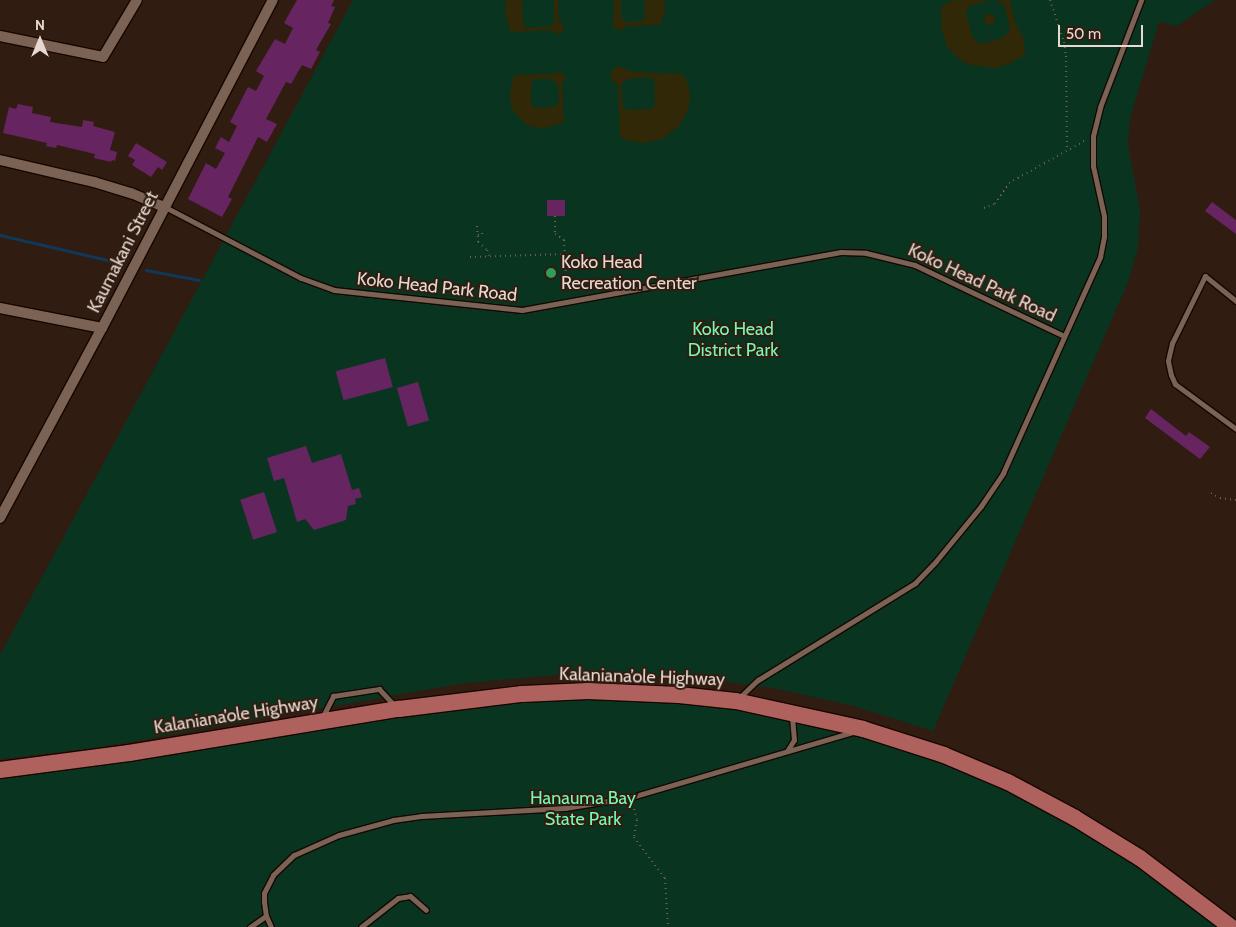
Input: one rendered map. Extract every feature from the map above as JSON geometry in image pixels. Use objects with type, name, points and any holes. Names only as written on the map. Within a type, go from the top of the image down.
[{"type":"main road","name":"Kalaniana’ole Highway","points":[[0,770],[129,753],[399,709],[522,694],[588,691],[679,695],[736,701],[863,729],[944,755],[1008,782],[1075,818],[1140,858],[1231,927]]},
{"type":"street","points":[[0,36],[103,57],[137,0]]},
{"type":"street","name":"Kaumakani Street","points":[[0,518],[102,328],[273,0]]},
{"type":"street","points":[[0,160],[94,182],[131,193],[164,207]]},
{"type":"street","points":[[0,308],[102,328]]},
{"type":"lane","name":"Koko Head Park Road","points":[[736,701],[752,684],[910,587],[932,566],[981,506],[1003,473],[1064,336],[1097,268],[1103,242],[1104,216],[1093,166],[1093,136],[1098,112],[1141,0]]},
{"type":"lane","name":"Koko Head Park Road","points":[[164,207],[301,278],[334,290],[522,310],[841,252],[866,253],[915,265],[1064,336]]},
{"type":"lane","points":[[1236,301],[1205,276],[1172,343],[1168,361],[1170,374],[1176,384],[1236,429]]},
{"type":"lane","points":[[320,721],[333,696],[379,689],[399,709]]},
{"type":"lane","points":[[787,751],[794,740],[792,712]]},
{"type":"lane","points":[[271,927],[266,916],[264,893],[273,875],[294,856],[339,835],[393,820],[421,816],[565,808],[632,796],[863,729]]},
{"type":"lane","points":[[361,927],[398,898],[410,896],[426,910]]},
{"type":"lane","points":[[250,927],[266,916]]},
{"type":"path","points":[[1050,0],[1064,42],[1066,56],[1067,149]]},
{"type":"path","points":[[984,208],[995,204],[1009,183],[1093,136]]},
{"type":"path","points":[[556,216],[556,234],[564,240],[566,273]]},
{"type":"path","points":[[478,226],[478,242],[487,250],[489,256]]},
{"type":"path","points":[[478,235],[482,234],[483,229]]},
{"type":"path","points":[[470,257],[564,254]]},
{"type":"path","points":[[1211,493],[1220,498],[1236,500]]},
{"type":"path","points":[[632,796],[637,820],[634,836],[665,878],[668,927]]},
{"type":"green space","name":"Koko Head District Park","points":[[353,0],[1215,0],[1177,26],[1159,22],[1130,118],[1128,144],[1140,211],[1138,248],[1128,282],[933,731],[854,706],[773,688],[691,677],[578,673],[465,683],[100,747],[0,759],[0,655]]},
{"type":"green space","name":"Hanauma Bay State Park","points":[[522,694],[679,695],[863,729],[1075,818],[1231,927],[0,927],[0,774]]},
{"type":"sand","points":[[506,0],[522,0],[523,23],[527,28],[551,26],[554,22],[554,0],[558,0],[559,21],[564,26],[563,32],[558,35],[551,30],[511,32],[505,15]]},
{"type":"sand","points":[[614,0],[623,0],[621,1],[621,17],[626,22],[642,21],[645,17],[644,0],[664,0],[665,12],[660,25],[626,26],[623,30],[617,30],[613,26]]},
{"type":"sand","points":[[953,0],[990,0],[969,6],[966,13],[973,38],[980,44],[1002,38],[1007,34],[1010,27],[1004,5],[996,0],[1010,0],[1015,22],[1024,39],[1025,55],[1009,64],[994,68],[970,65],[959,59],[947,47],[941,27],[941,6]]},
{"type":"sand","points":[[989,13],[995,19],[989,25],[983,19]]},
{"type":"sand","points":[[619,66],[632,72],[683,74],[689,87],[690,101],[686,115],[678,127],[662,139],[646,143],[629,141],[620,137],[618,85],[613,82],[610,76],[613,69]],"holes":[[[649,77],[654,80],[655,105],[651,109],[626,110],[623,105],[621,84],[628,79]]]},
{"type":"sand","points":[[559,71],[566,77],[562,85],[564,122],[542,129],[527,125],[514,112],[511,106],[510,92],[514,75],[554,74]],"holes":[[[535,79],[552,79],[558,85],[559,102],[554,107],[535,108],[531,103],[531,84]]]},
{"type":"building","points":[[297,0],[334,0],[331,6],[335,7],[328,23],[331,24],[316,50],[320,52],[311,69],[302,65],[291,84],[286,82],[266,119],[277,124],[267,142],[258,137],[228,197],[232,199],[222,217],[188,199],[206,163],[216,169],[225,153],[215,148],[221,137],[229,142],[237,126],[230,122],[248,87],[256,91],[264,76],[256,71],[275,39],[285,44],[293,28],[284,23]]},
{"type":"building","points":[[18,104],[33,107],[32,113],[51,117],[50,122],[82,127],[83,120],[94,122],[93,126],[115,132],[110,150],[117,152],[115,161],[112,160],[111,162],[94,158],[95,154],[57,145],[56,148],[46,146],[47,143],[3,133],[9,107],[16,109]]},
{"type":"building","points":[[136,143],[167,162],[162,170],[158,167],[151,177],[132,165],[135,160],[128,156]]},
{"type":"building","points":[[547,200],[565,200],[565,216],[547,216]]},
{"type":"building","points":[[1212,202],[1236,220],[1236,234],[1205,211]]},
{"type":"building","points":[[385,358],[393,387],[344,400],[336,371]]},
{"type":"building","points":[[418,382],[429,420],[408,427],[397,388]]},
{"type":"building","points":[[1151,409],[1186,436],[1189,432],[1210,447],[1200,459],[1145,418]]},
{"type":"building","points":[[306,446],[312,463],[341,454],[352,490],[359,488],[362,497],[355,499],[356,504],[348,506],[346,520],[314,530],[305,519],[297,522],[284,478],[274,481],[267,458]]},
{"type":"building","points":[[264,492],[277,532],[253,540],[240,500]]},
{"type":"waterway","points":[[0,235],[116,262]]},
{"type":"waterway","points":[[146,270],[199,280]]},
{"type":"place","name":"Koko Head Recreation Center","points":[[551,273]]}]
